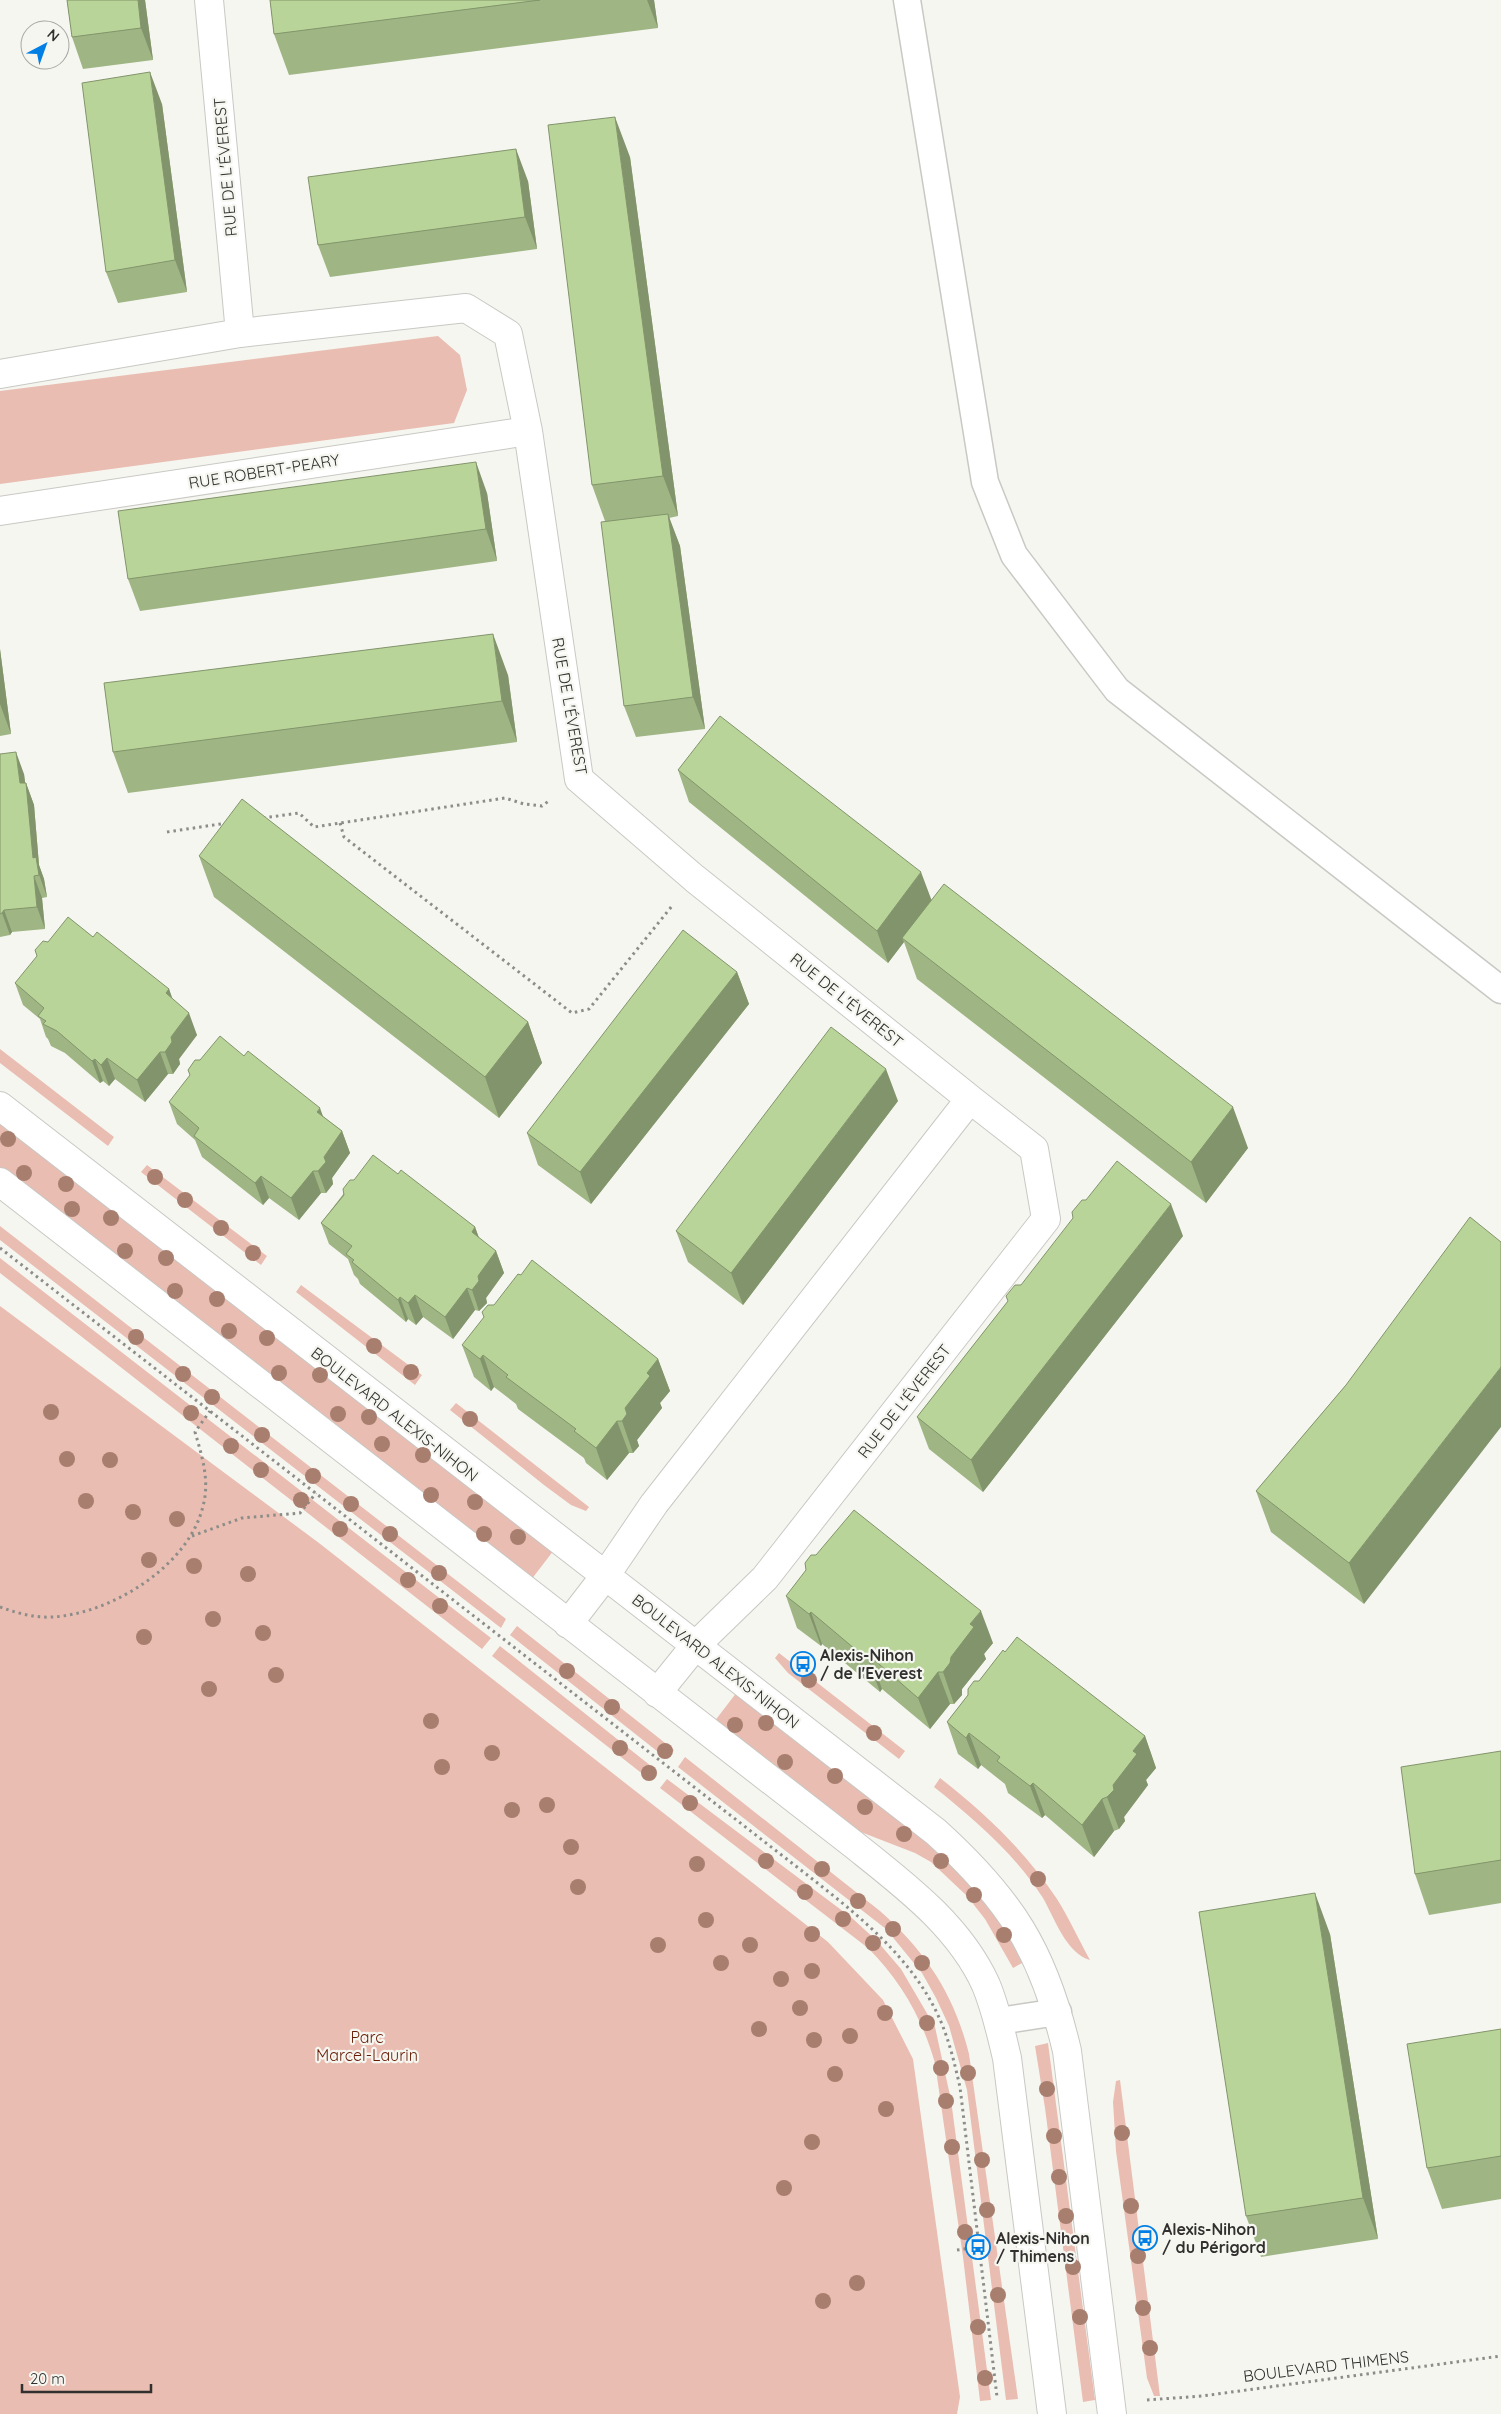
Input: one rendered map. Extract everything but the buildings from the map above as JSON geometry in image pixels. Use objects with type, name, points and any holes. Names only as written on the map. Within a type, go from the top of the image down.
[{"type":"street","name":"RUE DE L'ÉVEREST","points":[[209,0],[240,333],[466,308],[508,334],[528,431],[579,779],[694,878],[1034,1149],[1046,1218],[765,1578],[696,1646],[657,1693]]},
{"type":"street","points":[[0,374],[240,333]]},
{"type":"street","name":"RUE ROBERT-PEARY","points":[[0,511],[528,431]]},
{"type":"street","points":[[568,1624],[605,1576],[654,1504],[970,1099]]},
{"type":"street","name":"BOULEVARD ALEXIS-NIHON","points":[[0,1106],[936,1832],[984,1877],[1005,1903],[1021,1929],[1043,1971],[1058,2012],[1067,2051],[1112,2414]]},
{"type":"street","points":[[0,1182],[853,1844],[933,1912],[956,1936],[974,1962],[985,1984],[999,2021],[1007,2058],[1052,2414]]},
{"type":"lane","points":[[907,0],[986,482],[1014,556],[1117,690],[1501,990]]},
{"type":"lane","points":[[999,2021],[1058,2012]]},
{"type":"path","points":[[262,818],[299,813],[314,827],[505,798],[524,804],[542,806],[579,779]]},
{"type":"path","points":[[167,832],[233,822]]},
{"type":"path","points":[[340,823],[344,837],[572,1013],[589,1009],[694,878]]},
{"type":"path","points":[[0,1248],[813,1879],[877,1932],[914,1976],[932,2004],[946,2034],[960,2087],[997,2397]]},
{"type":"path","points":[[0,1607],[22,1614],[52,1617],[82,1611],[140,1587],[172,1559],[192,1536],[204,1506],[206,1486],[203,1461],[195,1432],[210,1411]]},
{"type":"path","points":[[192,1536],[242,1518],[300,1514],[316,1493]]},
{"type":"path","points":[[957,2250],[978,2247]]},
{"type":"path","name":"BOULEVARD THIMENS","points":[[1154,2399],[1202,2396],[1501,2356]]},
{"type":"green space","points":[[438,336],[460,355],[467,390],[454,423],[0,484],[0,391]]},
{"type":"green space","points":[[0,1049],[114,1137],[108,1146],[0,1063]]},
{"type":"green space","points":[[0,1119],[554,1550],[531,1580],[0,1168]]},
{"type":"green space","points":[[147,1165],[267,1256],[261,1265],[141,1172]]},
{"type":"green space","points":[[0,1226],[506,1619],[501,1628],[0,1240]]},
{"type":"green space","points":[[0,1258],[491,1638],[482,1649],[0,1273]]},
{"type":"green space","points":[[301,1285],[422,1375],[415,1385],[296,1292]]},
{"type":"green space","name":"Parc Marcel-Laurin","points":[[0,1306],[319,1543],[828,1942],[883,2000],[913,2059],[960,2397],[957,2414],[0,2414]]},
{"type":"green space","points":[[456,1403],[589,1507],[586,1511],[571,1505],[544,1485],[450,1410]]},
{"type":"green space","points":[[517,1626],[674,1750],[667,1759],[510,1635]]},
{"type":"green space","points":[[500,1646],[656,1770],[649,1779],[492,1656]]},
{"type":"green space","points":[[779,1653],[905,1751],[899,1759],[788,1673],[775,1658]]},
{"type":"green space","points":[[737,1692],[940,1851],[1002,1921],[1024,1962],[1013,1968],[985,1919],[967,1896],[931,1862],[915,1853],[853,1829],[714,1722]]},
{"type":"green space","points":[[685,1757],[880,1911],[924,1958],[946,1993],[963,2032],[969,2054],[1018,2399],[1006,2400],[967,2090],[949,2026],[936,1998],[922,1973],[886,1929],[678,1767]]},
{"type":"green space","points":[[940,1778],[988,1819],[1032,1865],[1057,1899],[1090,1960],[1074,1950],[1068,1943],[1043,1898],[1007,1852],[979,1825],[934,1787]]},
{"type":"green space","points":[[667,1779],[852,1918],[877,1941],[901,1969],[935,2027],[951,2100],[991,2400],[980,2401],[963,2257],[935,2063],[917,2016],[891,1974],[868,1948],[660,1788]]},
{"type":"green space","points":[[1048,2043],[1095,2400],[1083,2402],[1045,2108],[1035,2046]]},
{"type":"green space","points":[[1120,2080],[1160,2396],[1154,2396],[1147,2378],[1116,2151],[1113,2102],[1116,2081]]},
{"type":"place","name":"Alexis-Nihon / de l'Everest","points":[[803,1664]]},
{"type":"place","name":"Alexis-Nihon / du Périgord","points":[[1145,2238]]},
{"type":"place","name":"Alexis-Nihon / Thimens","points":[[978,2247]]}]
